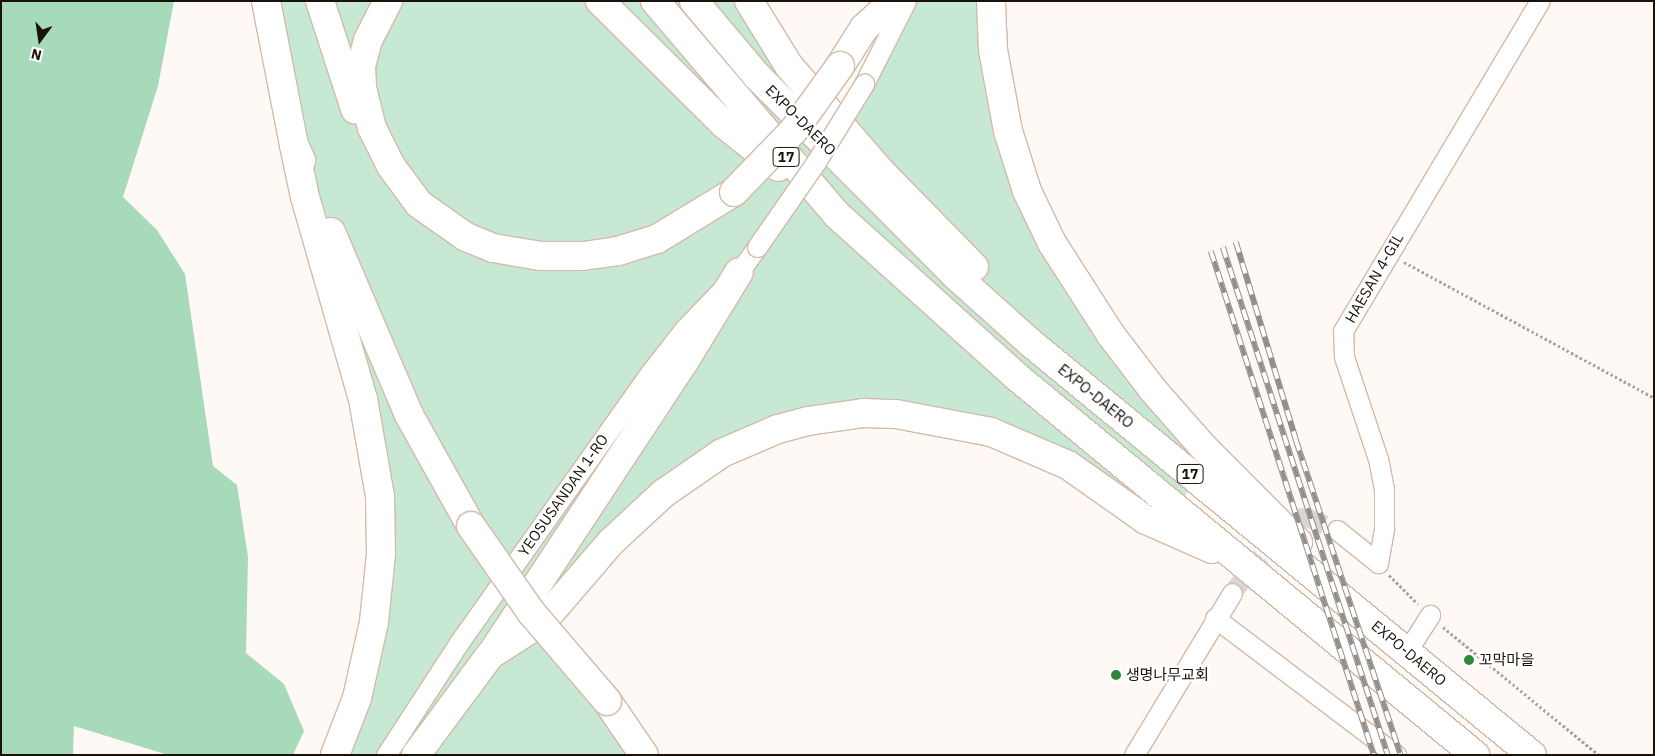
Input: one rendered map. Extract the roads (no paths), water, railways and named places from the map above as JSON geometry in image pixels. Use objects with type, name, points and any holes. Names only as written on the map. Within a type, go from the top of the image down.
[{"type":"highway","points":[[320,1],[347,89],[372,148],[398,188],[466,237],[493,248],[541,256],[583,256],[618,251],[657,239],[734,192],[794,130],[840,66],[864,28],[894,1]]},
{"type":"highway","points":[[388,1],[363,54],[362,88],[376,136],[391,166],[418,204]]},
{"type":"highway","points":[[600,1],[724,124],[836,214]]},
{"type":"highway","name":"17","points":[[655,1],[836,214],[1017,377],[1475,755]]},
{"type":"highway","name":"EXPO-DAERO","points":[[694,1],[764,83],[955,275],[1032,344],[1532,755]]},
{"type":"highway","points":[[749,1],[790,66],[883,174],[988,281],[1032,344]]},
{"type":"highway","points":[[991,1],[997,78],[1019,169],[1052,243],[1088,301],[1134,367],[1178,419],[1407,651]]},
{"type":"highway","points":[[265,6],[305,197],[363,400],[380,496],[382,554],[374,622],[357,698],[335,755]]},
{"type":"highway","points":[[294,144],[409,414],[471,526],[532,612],[607,701],[644,755]]},
{"type":"highway","points":[[416,755],[490,655],[684,362],[739,272]]},
{"type":"highway","points":[[490,655],[543,621],[611,542],[695,470],[750,440],[778,429],[831,417],[896,414],[991,432],[1068,465],[1146,520],[1238,559]]},
{"type":"highway","points":[[440,755],[456,703]]},
{"type":"street","name":"YEOSUSANDAN 1-RO","points":[[386,755],[458,644],[649,374],[696,316],[739,272],[816,162],[864,84],[906,1]]},
{"type":"street","name":"HAESAN 4-GIL","points":[[1337,530],[1378,563],[1384,528],[1384,489],[1378,460],[1348,370],[1342,341],[1348,322],[1540,1]]},
{"type":"street","points":[[1134,755],[1215,618],[1232,593]]},
{"type":"street","points":[[1407,651],[1430,615]]},
{"type":"street","points":[[1215,618],[1396,755]]},
{"type":"tunnel","points":[[1232,593],[1292,518],[1307,517],[1337,530]]},
{"type":"railway","points":[[1236,242],[1296,440],[1401,755]]},
{"type":"railway","points":[[1223,247],[1388,755]]},
{"type":"railway","points":[[1211,251],[1374,755]]},
{"type":"place","name":"꼬막마을","points":[[1469,660]]},
{"type":"place","name":"생명나무교회","points":[[1116,675]]}]
